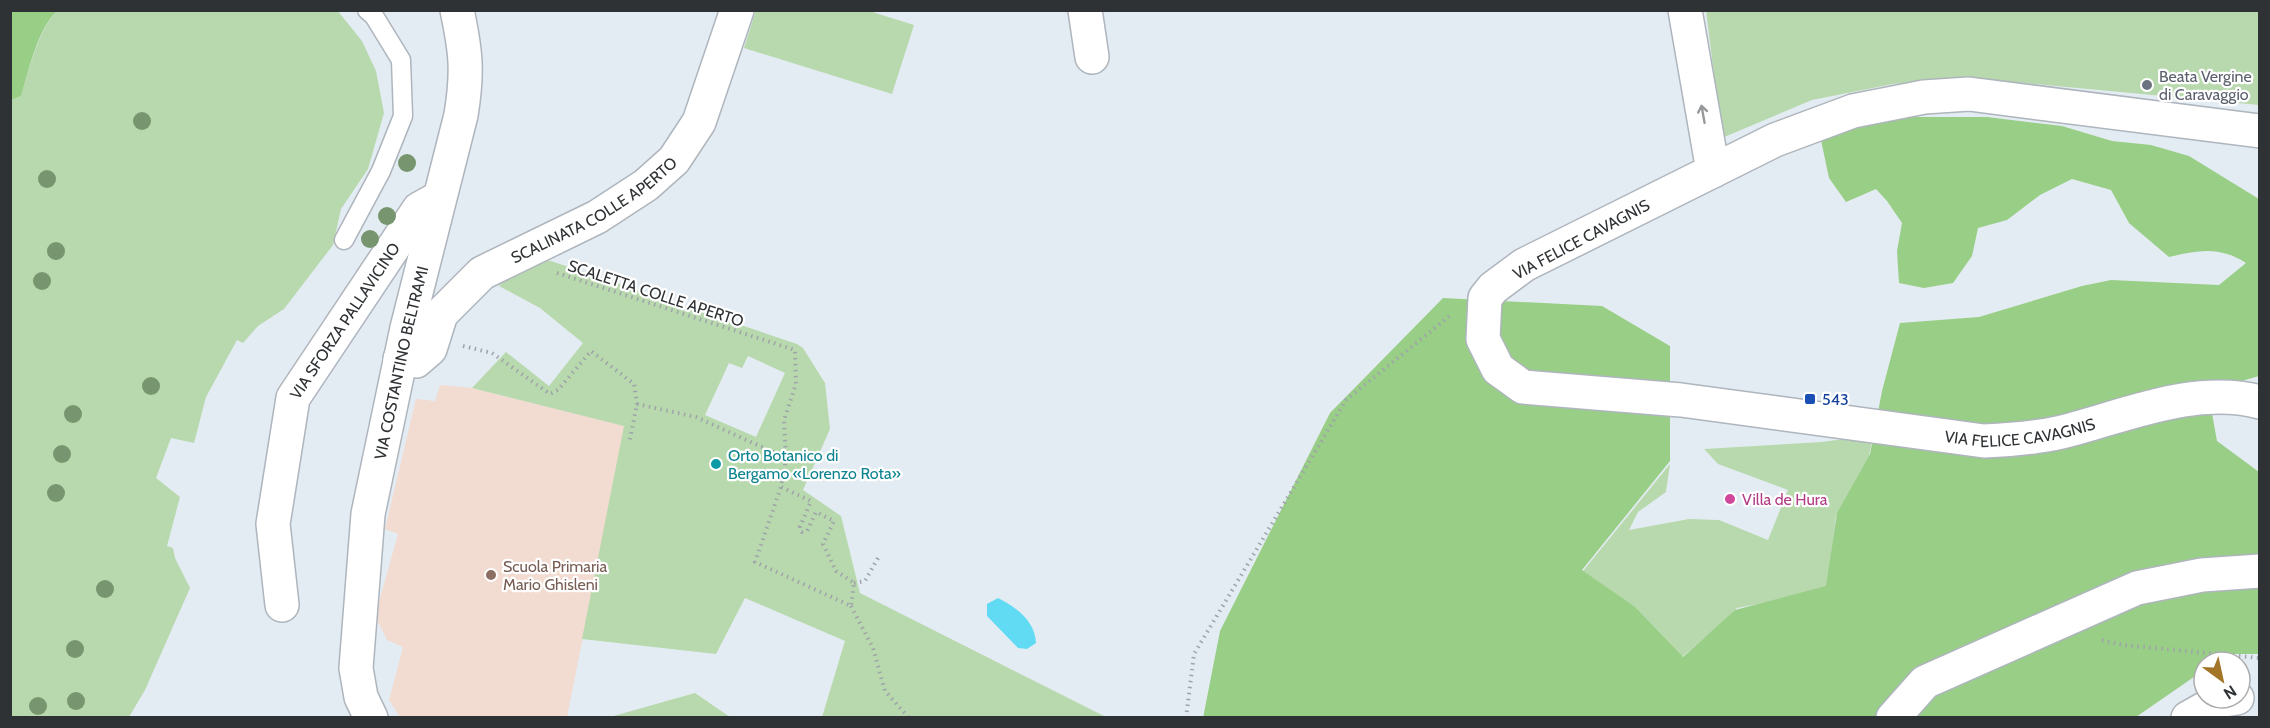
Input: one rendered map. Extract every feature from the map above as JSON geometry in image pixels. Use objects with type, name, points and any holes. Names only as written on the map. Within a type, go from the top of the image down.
[{"type":"street","name":"VIA COSTANTINO BELTRAMI","points":[[371,717],[361,697],[356,668],[368,513],[415,354],[439,198],[461,115],[466,81],[466,52],[457,10]]},
{"type":"street","name":"SCALINATA COLLE APERTO","points":[[415,354],[441,314],[482,273],[597,217],[646,185],[674,159],[699,122],[737,10]]},
{"type":"street","points":[[1085,10],[1092,57]]},
{"type":"street","points":[[1685,10],[1713,171]]},
{"type":"street","name":"VIA FELICE CAVAGNIS","points":[[2259,131],[1969,94],[1924,96],[1853,111],[1775,140],[1524,265],[1493,288],[1485,298],[1484,339],[1498,369],[1523,387],[1680,400],[1984,441],[2024,440],[2053,434],[2160,404],[2215,397],[2259,402]]},
{"type":"street","name":"VIA SFORZA PALLAVICINO","points":[[282,605],[273,524],[293,398],[419,210],[439,198]]},
{"type":"street","points":[[1893,717],[1925,682],[2137,588],[2202,575],[2259,571]]},
{"type":"lane","points":[[345,240],[381,171],[403,117],[401,60],[374,16],[366,10]]},
{"type":"path","name":"SCALETTA COLLE APERTO","points":[[509,260],[520,261],[795,350],[796,384],[783,420],[786,458]]},
{"type":"path","points":[[1186,717],[1194,654],[1346,400],[1458,309],[1485,298]]},
{"type":"path","points":[[415,354],[464,346],[492,353],[550,394],[558,390],[591,351],[634,384],[637,404],[629,444]]},
{"type":"path","points":[[637,404],[696,417],[786,458],[782,487],[755,562],[851,606]]},
{"type":"path","points":[[782,487],[810,501],[800,527],[802,532],[807,531],[816,512],[834,520],[823,544],[836,571],[854,584]]},
{"type":"path","points":[[854,584],[865,581],[878,558]]},
{"type":"path","points":[[854,584],[851,606],[873,648],[885,691],[909,717]]},
{"type":"path","points":[[2072,617],[2087,637],[2123,645],[2259,658]]},
{"type":"shaded area","name":"Scuola Primaria Mario Ghisleni","points":[[440,385],[472,388],[625,426],[567,717],[400,717],[389,700],[403,647],[387,640],[375,616],[398,534],[385,529],[416,399],[435,401]]},
{"type":"green space","points":[[337,10],[362,41],[376,71],[384,113],[368,169],[341,209],[333,245],[284,309],[258,326],[243,343],[237,340],[206,397],[194,443],[171,438],[156,478],[180,497],[167,546],[173,548],[175,558],[190,588],[145,690],[129,717],[11,717],[10,100],[21,96],[39,39],[57,11]]},
{"type":"green space","points":[[756,10],[869,11],[914,25],[892,94],[744,48]]},
{"type":"green space","points":[[10,11],[57,11],[39,39],[21,96],[11,100]]},
{"type":"green space","points":[[1706,11],[2259,11],[2259,105],[1970,78],[1893,84],[1812,100],[1722,138]]},
{"type":"green space","points":[[1913,117],[1987,117],[2062,126],[2112,141],[2151,145],[2189,156],[2259,199],[2259,376],[2208,391],[2217,441],[2259,472],[2259,654],[2252,654],[2252,650],[2192,650],[2192,678],[2136,717],[1203,718],[1220,631],[1330,413],[1443,298],[1602,306],[1670,346],[1670,461],[1582,570],[1635,607],[1683,657],[1735,610],[1826,586],[1837,513],[1870,454],[1882,391],[1900,323],[1979,317],[2082,286],[2111,280],[2219,285],[2246,263],[2227,254],[2209,251],[2169,257],[2129,223],[2111,190],[2072,179],[2040,195],[2007,220],[1978,228],[1972,256],[1953,283],[1924,288],[1899,283],[1897,251],[1902,223],[1876,189],[1846,202],[1829,178],[1821,140],[1849,123]]},
{"type":"green space","name":"Orto Botanico di Bergamo «Lorenzo Rota»","points":[[536,256],[797,344],[803,348],[825,383],[830,429],[803,490],[841,516],[860,593],[1106,717],[822,717],[845,641],[745,598],[716,654],[582,639],[624,426],[472,388],[506,352],[549,386],[583,343],[540,308],[499,286],[516,268]],"holes":[[[748,356],[785,373],[756,437],[705,415],[729,363],[742,368]]]},
{"type":"green space","points":[[1873,435],[1869,456],[1836,516],[1827,587],[1737,608],[1682,657],[1633,607],[1583,571],[1670,464],[1666,492],[1638,512],[1629,530],[1689,519],[1719,520],[1768,540],[1788,490],[1718,464],[1704,449],[1822,442]]},
{"type":"green space","points":[[695,693],[730,717],[610,717]]},
{"type":"water","points":[[998,598],[1028,621],[1036,643],[1027,649],[1018,648],[987,616],[987,604]]},
{"type":"place","name":"Beata Vergine di Caravaggio","points":[[2147,85]]},
{"type":"place","name":"543","points":[[1810,399]]},
{"type":"place","name":"Orto Botanico di Bergamo «Lorenzo Rota»","points":[[716,464]]},
{"type":"place","name":"Villa de Hura","points":[[1730,499]]},
{"type":"place","name":"Scuola Primaria Mario Ghisleni","points":[[491,575]]}]
